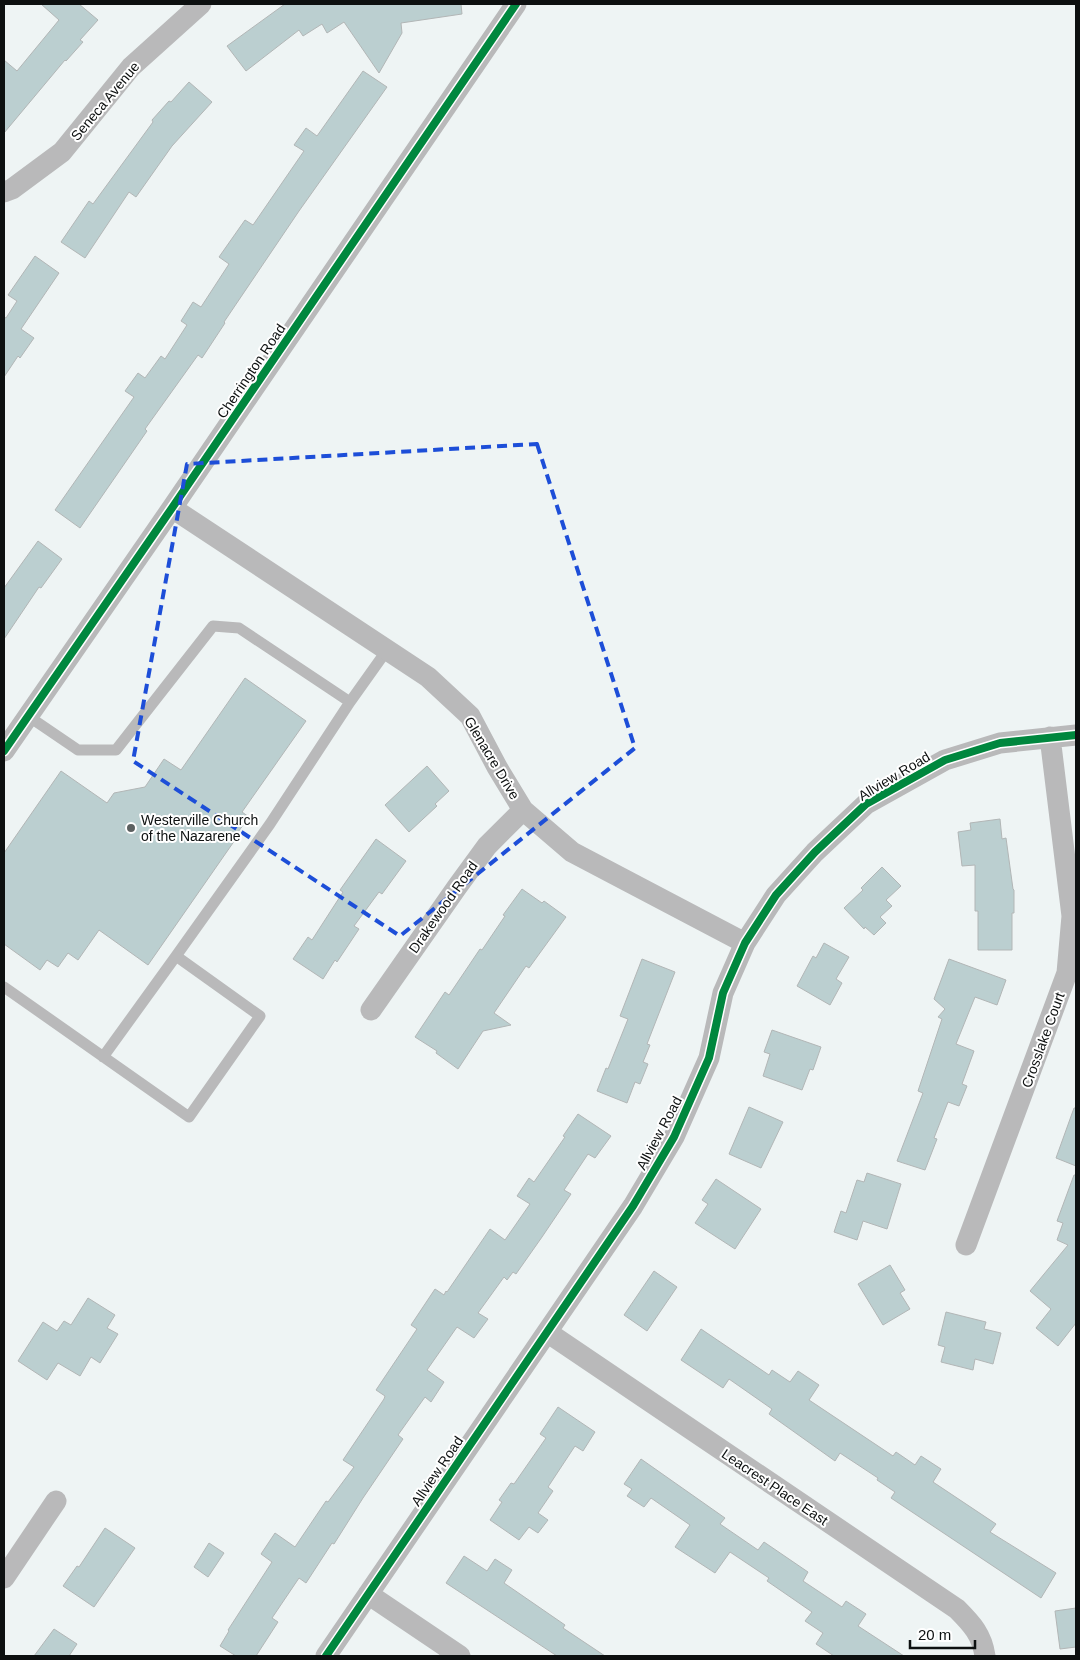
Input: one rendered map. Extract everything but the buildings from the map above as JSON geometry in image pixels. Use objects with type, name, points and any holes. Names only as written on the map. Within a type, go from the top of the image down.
[{"type":"street","name":"Seneca Avenue","points":[[4,192],[12,189],[62,152],[131,67],[202,4]]},
{"type":"street","name":"Cherrington Road","points":[[4,751],[516,4]]},
{"type":"street","name":"Glenacre Drive","points":[[172,508],[428,677],[470,716],[497,767],[523,810],[572,852],[745,943]]},
{"type":"street","name":"Allview Road","points":[[326,1656],[633,1206],[674,1137],[709,1058],[723,993],[745,943],[776,896],[816,852],[866,804],[945,760],[1000,743],[1076,735]]},
{"type":"street","name":"Crosslake Court","points":[[966,1245],[1067,973],[1072,916],[1050,737]]},
{"type":"street","name":"Drakewood Road","points":[[371,1010],[487,846],[523,810]]},
{"type":"street","name":"Leacrest Place East","points":[[547,1332],[957,1609],[976,1631],[983,1643],[985,1656]]},
{"type":"street","points":[[4,1578],[56,1501]]},
{"type":"street","points":[[368,1594],[460,1656]]},
{"type":"lane","points":[[28,716],[78,750],[116,750],[213,626],[239,628],[350,702]]},
{"type":"lane","points":[[103,1057],[270,824],[350,702],[387,650]]},
{"type":"lane","points":[[4,987],[189,1117],[260,1016],[176,956]]},
{"type":"highlighted area","points":[[537,444],[635,748],[400,936],[133,761],[187,464]]},
{"type":"cycle path","points":[[4,751],[516,4]]},
{"type":"cycle path","points":[[326,1656],[633,1206],[674,1137],[709,1058],[723,993],[745,943],[776,895],[815,852],[866,804],[945,760],[1000,743],[1076,735]]},
{"type":"place","name":"Westerville Church of the Nazarene","points":[[131,828]]}]
